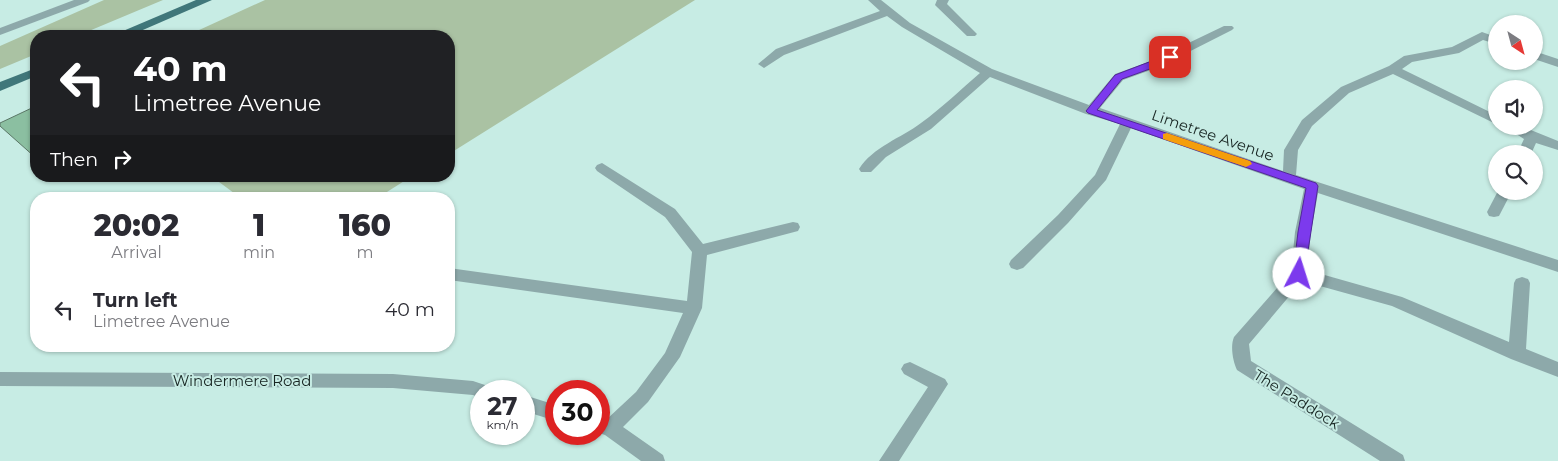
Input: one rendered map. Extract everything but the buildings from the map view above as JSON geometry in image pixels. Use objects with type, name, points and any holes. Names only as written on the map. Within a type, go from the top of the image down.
[{"type":"main road","points":[[134,30],[206,0]]},
{"type":"main road","points":[[0,87],[30,74]]},
{"type":"street","points":[[0,32],[84,0]]},
{"type":"street","name":"Limetree Avenue","points":[[874,0],[887,12],[988,72],[1091,111],[1312,186],[1558,266]]},
{"type":"street","points":[[943,0],[941,5],[971,34]]},
{"type":"street","points":[[764,64],[780,52],[887,12]]},
{"type":"street","points":[[1091,111],[1118,77],[1155,64],[1228,28]]},
{"type":"street","points":[[1289,178],[1290,150],[1307,123],[1345,90],[1393,69],[1408,59],[1455,50],[1482,36],[1488,38]]},
{"type":"street","points":[[1543,58],[1558,63]]},
{"type":"street","points":[[1393,69],[1488,116]]},
{"type":"street","points":[[866,169],[881,154],[926,126],[988,72]]},
{"type":"street","points":[[1016,264],[1063,220],[1101,177],[1127,123]]},
{"type":"street","points":[[1528,135],[1558,146]]},
{"type":"street","points":[[1528,145],[1532,137]]},
{"type":"street","points":[[602,168],[670,213],[700,251],[694,308],[670,357],[642,398],[610,422]]},
{"type":"street","points":[[1312,186],[1303,232],[1299,274],[1396,301],[1558,370]]},
{"type":"street","points":[[1494,212],[1500,200]]},
{"type":"street","points":[[700,251],[793,227]]},
{"type":"street","name":"The Paddock","points":[[1299,274],[1240,342],[1243,365],[1396,461]]},
{"type":"street","points":[[455,275],[694,308]]},
{"type":"street","points":[[1517,354],[1522,283]]},
{"type":"street","points":[[888,461],[939,384],[910,369]]},
{"type":"street","name":"Windermere Road","points":[[0,379],[393,381],[470,388]]},
{"type":"street","points":[[610,431],[656,461]]},
{"type":"green space","points":[[104,0],[163,0],[91,30],[36,30]]},
{"type":"green space","points":[[265,0],[695,0],[455,150],[455,30],[199,30]]},
{"type":"green space","points":[[30,33],[30,56],[0,69],[0,46]]},
{"type":"green space","points":[[219,182],[403,182],[387,192],[233,192]]},
{"type":"slow traffic","points":[[1167,136],[1246,164]]},
{"type":"route","points":[[1170,57],[1118,77],[1091,111],[1312,186],[1303,232],[1299,274]]}]
